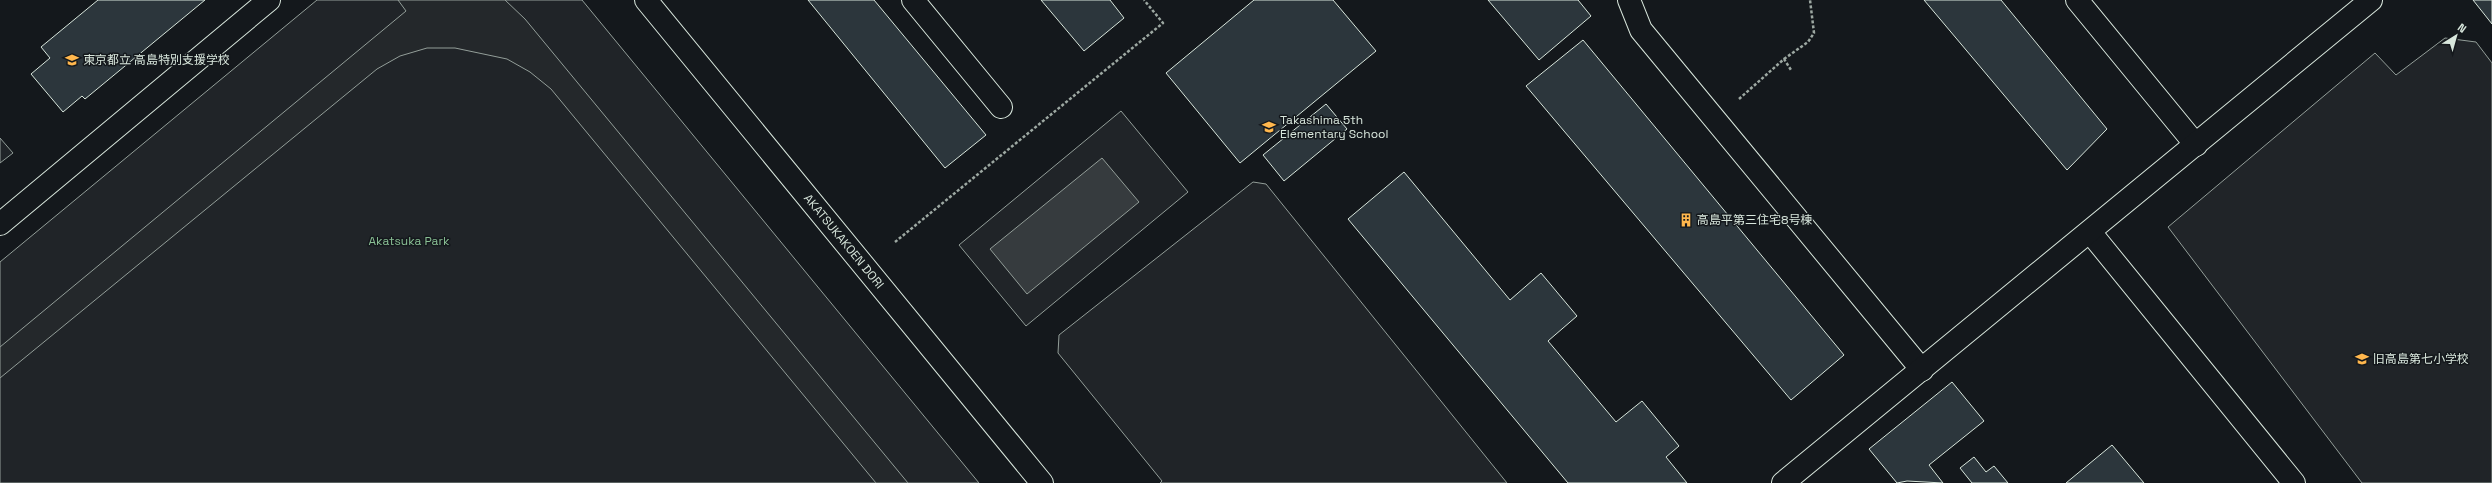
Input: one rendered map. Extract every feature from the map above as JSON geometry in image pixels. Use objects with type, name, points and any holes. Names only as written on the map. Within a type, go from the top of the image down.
[{"type":"street","points":[[0,224],[270,0]]},
{"type":"street","name":"AKATSUKAKOEN DORI","points":[[646,0],[1042,483]]},
{"type":"street","points":[[913,0],[1001,108]]},
{"type":"street","points":[[1629,0],[1641,30],[1922,370]]},
{"type":"street","points":[[2077,0],[2196,145]]},
{"type":"street","points":[[1784,483],[2371,0]]},
{"type":"street","points":[[2090,232],[2294,483]]},
{"type":"path","points":[[894,242],[1163,22],[1144,0]]},
{"type":"path","points":[[1784,59],[1808,42],[1814,33],[1810,0]]},
{"type":"green space","name":"Akatsuka Park","points":[[317,0],[582,0],[979,483],[0,483],[0,262]]},
{"type":"green space","name":"旧高島第七小学校","points":[[2445,38],[2476,42],[2492,63],[2492,483],[2362,483],[2168,227],[2375,53],[2396,75]]},
{"type":"green space","points":[[1121,111],[1188,192],[1026,326],[959,245]]},
{"type":"green space","points":[[0,138],[13,153],[0,163]]},
{"type":"green space","points":[[1253,182],[1266,184],[1507,483],[1160,483],[1162,481],[1058,353],[1059,335]]},
{"type":"shaded area","points":[[398,0],[505,0],[525,19],[908,483],[876,483],[551,89],[530,72],[507,59],[455,48],[427,48],[400,56],[377,69],[0,378],[0,347],[406,11]]},
{"type":"shaded area","points":[[1102,158],[1139,202],[1027,294],[990,249]]},
{"type":"building","points":[[98,0],[205,0],[85,99],[82,96],[63,112],[31,74],[50,58],[41,47]]},
{"type":"building","points":[[808,0],[874,0],[986,135],[945,168]]},
{"type":"building","points":[[1041,0],[1110,0],[1124,18],[1084,51]]},
{"type":"building","points":[[1254,0],[1333,0],[1376,51],[1240,163],[1166,73]]},
{"type":"building","points":[[1488,0],[1578,0],[1591,16],[1539,60]]},
{"type":"building","points":[[1924,0],[2001,0],[2107,129],[2067,170]]},
{"type":"building","points":[[2473,0],[2492,0],[2492,24]]},
{"type":"building","name":"高島平第三住宅8号棟","points":[[1583,40],[1844,355],[1791,400],[1526,86]]},
{"type":"building","points":[[1326,104],[1347,129],[1284,181],[1263,155]]},
{"type":"building","points":[[1404,172],[1510,300],[1541,273],[1577,316],[1548,341],[1616,422],[1642,401],[1679,446],[1666,457],[1687,483],[1568,483],[1348,219]]},
{"type":"building","points":[[1952,382],[1984,421],[1929,465],[1943,483],[1907,481],[1897,483],[1869,449]]},
{"type":"building","points":[[2112,445],[2144,483],[2066,483]]},
{"type":"building","points":[[1974,457],[1986,472],[1994,466],[2008,483],[1972,483],[1960,468]]},
{"type":"place","name":"東京都立 高島特別支援学校","points":[[72,60]]},
{"type":"place","name":"Takashima 5th Elementary School","points":[[1269,127]]},
{"type":"place","name":"高島平第三住宅8号棟","points":[[1686,220]]},
{"type":"place","name":"旧高島第七小学校","points":[[2362,359]]}]
